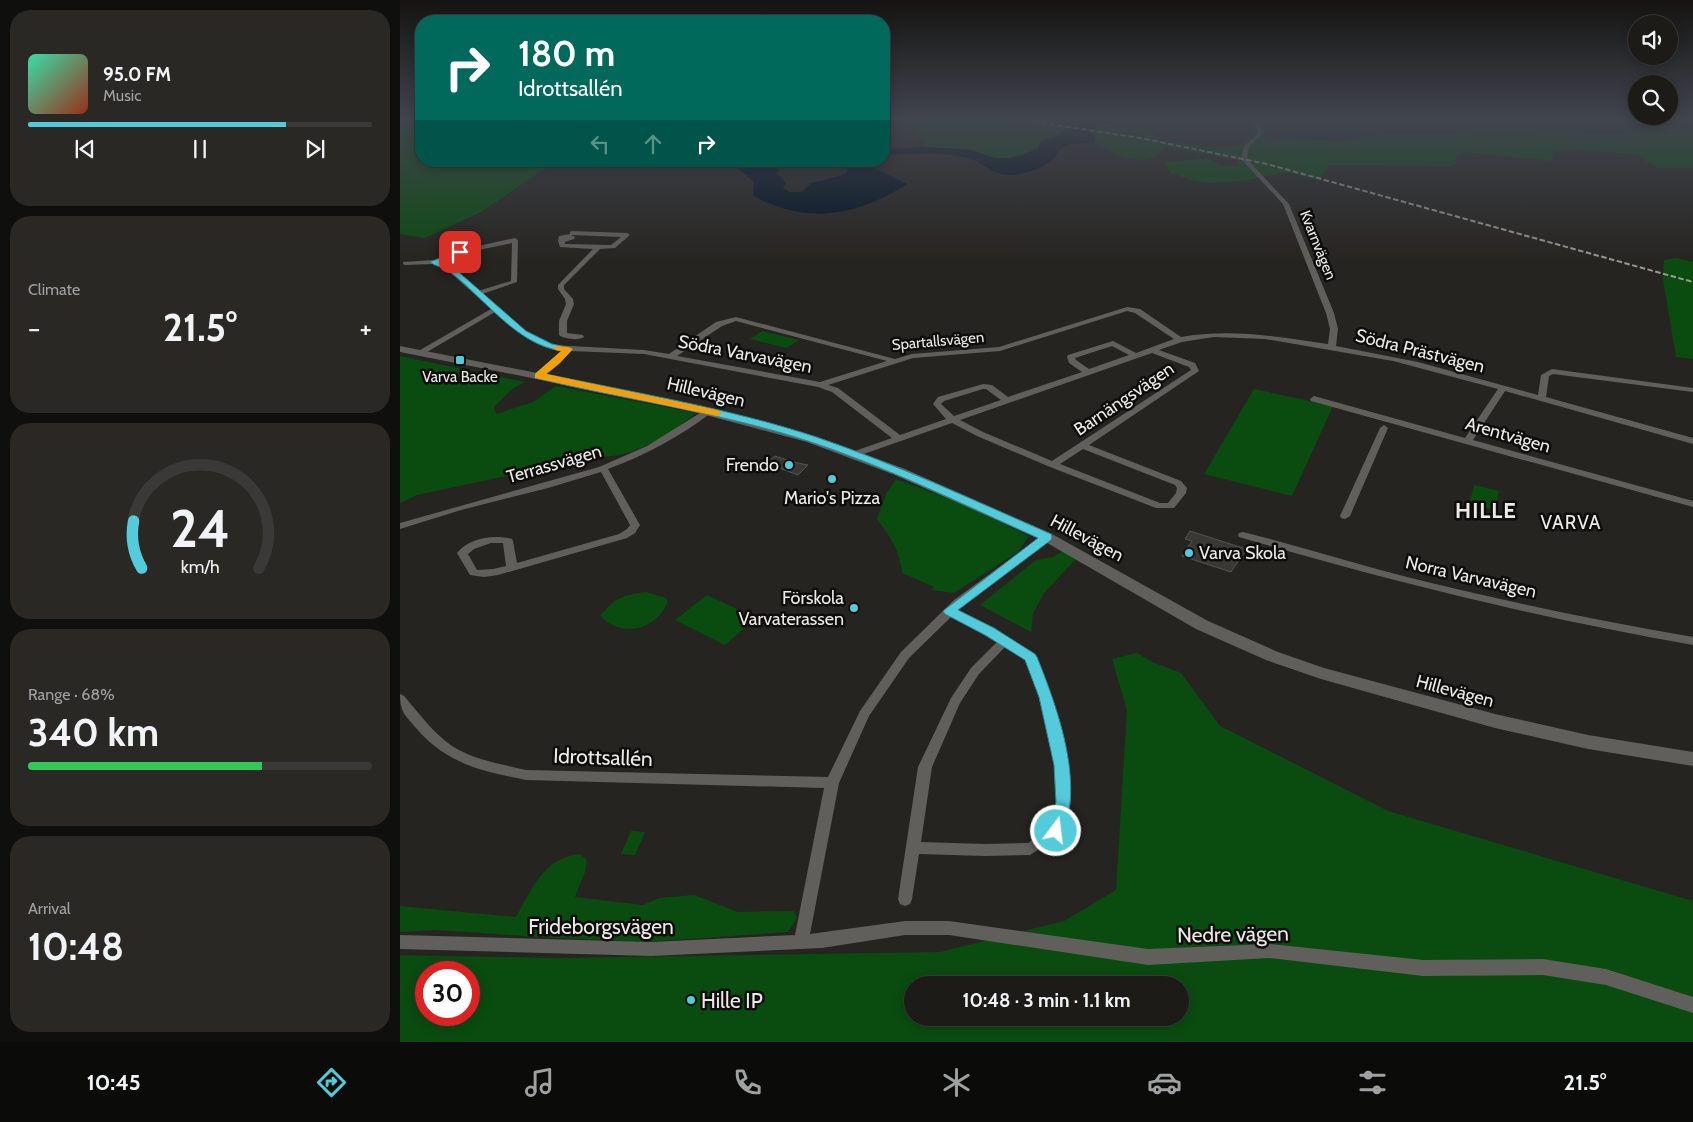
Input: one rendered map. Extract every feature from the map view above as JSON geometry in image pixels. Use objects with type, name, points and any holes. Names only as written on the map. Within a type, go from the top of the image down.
[{"type":"street","name":"Kvarnvägen","points":[[1251,167],[1286,204],[1330,312],[1334,329],[1332,347]]},
{"type":"street","points":[[561,241],[562,246],[567,247],[613,248],[628,235],[572,233]]},
{"type":"street","points":[[434,262],[467,250],[519,239],[514,282],[478,294]]},
{"type":"street","points":[[580,337],[564,335],[563,321],[570,304],[561,286],[597,248]]},
{"type":"street","name":"Södra Varvavägen","points":[[405,263],[434,262],[452,269],[523,332],[550,347],[633,351],[820,385],[835,390],[898,438]]},
{"type":"street","name":"Spartallsvägen","points":[[670,357],[719,324],[732,319],[895,361],[918,356],[1000,348],[1127,308],[1137,311],[1180,340]]},
{"type":"street","points":[[419,353],[495,309]]},
{"type":"street","name":"Södra Prästvägen","points":[[855,454],[1180,340],[1202,335],[1230,334],[1332,347],[1418,364],[1693,441]]},
{"type":"street","points":[[1088,372],[1072,361],[1072,357],[1112,343],[1136,355]]},
{"type":"street","name":"Hillevägen","points":[[400,348],[708,411],[801,436],[855,454],[1047,537],[1217,633],[1321,673],[1448,709],[1537,731],[1588,742],[1693,758]]},
{"type":"street","points":[[538,376],[557,362],[568,349]]},
{"type":"street","name":"Barnängsvägen","points":[[1053,465],[1195,371],[1192,366],[1152,350]]},
{"type":"street","points":[[820,385],[895,361]]},
{"type":"street","points":[[1542,399],[1545,375],[1552,372],[1693,390]]},
{"type":"street","points":[[1006,400],[989,387],[983,386],[937,401],[938,406],[953,419],[977,432],[1053,465],[1159,506],[1170,507],[1181,493],[1182,488],[1179,484],[1084,446]]},
{"type":"street","points":[[1468,441],[1503,388]]},
{"type":"street","name":"Arentvägen","points":[[1314,399],[1693,504]]},
{"type":"street","name":"Terrassvägen","points":[[400,526],[455,508],[563,480],[630,458],[663,441],[708,411]]},
{"type":"street","points":[[1345,516],[1384,428]]},
{"type":"street","points":[[512,568],[508,541],[503,538],[469,547],[462,553],[474,573],[486,574],[512,568],[623,536],[632,531],[634,525],[629,512],[603,468]]},
{"type":"street","name":"Norra Varvavägen","points":[[1243,535],[1468,596],[1640,633],[1693,641]]},
{"type":"street","points":[[801,942],[832,783],[864,714],[910,649],[949,611],[1047,537]]},
{"type":"street","points":[[912,848],[1030,849],[1056,831],[1064,802],[1062,765],[1046,697],[1030,657],[949,611]]},
{"type":"street","points":[[905,899],[925,767],[955,701],[975,671],[1004,641]]},
{"type":"street","name":"Idrottsallén","points":[[400,699],[422,725],[454,754],[490,767],[526,775],[832,783]]},
{"type":"street","name":"Nedre vägen","points":[[801,942],[822,941],[905,928],[949,928],[1148,957],[1269,951],[1423,968],[1544,967],[1606,976],[1693,1005]]},
{"type":"street","name":"Frideborgsvägen","points":[[400,942],[651,949],[801,942]]},
{"type":"green space","points":[[400,167],[547,167],[481,212],[425,238],[400,234]]},
{"type":"green space","points":[[1166,167],[1329,167],[1318,180],[1286,172],[1249,180],[1213,183],[1190,180],[1171,173]]},
{"type":"green space","points":[[1655,167],[1693,167],[1657,168]]},
{"type":"green space","points":[[1677,258],[1693,262],[1693,359],[1676,357],[1663,279],[1664,260]]},
{"type":"green space","points":[[762,331],[799,340],[787,348],[750,339]]},
{"type":"green space","points":[[400,356],[525,382],[511,390],[494,407],[496,414],[533,402],[556,386],[696,413],[652,443],[626,453],[614,456],[601,456],[417,495],[400,503]]},
{"type":"green space","points":[[1254,389],[1333,406],[1292,496],[1204,474]]},
{"type":"green space","points":[[896,479],[965,505],[1029,536],[1018,552],[954,593],[931,590],[934,587],[902,573],[894,544],[877,519],[886,494]]},
{"type":"green space","points":[[1474,485],[1499,491],[1495,510],[1469,504]]},
{"type":"green space","points":[[1063,551],[1076,559],[1044,593],[1033,613],[1031,632],[980,605],[1036,560],[1053,557]]},
{"type":"green space","points":[[646,592],[666,598],[668,602],[655,620],[647,625],[628,629],[609,623],[600,616],[620,598]]},
{"type":"green space","points":[[707,595],[756,618],[725,645],[675,620]]},
{"type":"green space","points":[[1137,653],[1152,662],[1181,673],[1220,726],[1388,811],[1693,901],[1693,1042],[400,1042],[400,955],[555,958],[940,952],[1064,921],[1116,890],[1127,710],[1112,659]]},
{"type":"green space","points":[[631,831],[645,832],[635,855],[621,854]]},
{"type":"green space","points":[[580,854],[587,860],[585,872],[575,897],[643,905],[659,898],[694,895],[738,912],[794,911],[797,918],[788,932],[645,942],[436,930],[400,932],[400,906],[516,917],[540,876],[548,868],[567,857]]},
{"type":"water","points":[[735,167],[774,167],[780,169],[777,173],[786,183],[783,188],[789,192],[802,192],[811,183],[843,175],[848,171],[845,167],[872,167],[907,184],[863,206],[833,213],[817,214],[785,209],[761,200],[753,195],[754,182]]},
{"type":"water","points":[[985,167],[1041,167],[1021,174],[1010,175],[993,171]]},
{"type":"building","name":"Frendo","points":[[775,456],[808,465],[798,475],[766,463]]},
{"type":"building","points":[[1190,531],[1249,550],[1244,558],[1241,557],[1231,572],[1182,556],[1192,541],[1185,539]]},
{"type":"railway","points":[[1276,167],[1693,282]]},
{"type":"slow traffic","points":[[558,348],[568,349],[557,362],[538,376],[717,413]]},
{"type":"place","name":"Varva Backe","points":[[460,360]]},
{"type":"place","name":"Frendo","points":[[789,465]]},
{"type":"place","name":"Mario's Pizza","points":[[832,479]]},
{"type":"place","name":"Varva Skola","points":[[1189,553]]},
{"type":"place","name":"Förskola Varvaterassen","points":[[854,608]]},
{"type":"place","name":"Hille IP","points":[[691,1000]]},
{"type":"district","name":"HILLE","points":[[1486,510]]},
{"type":"district","name":"VARVA","points":[[1571,522]]},
{"type":"route","points":[[460,252],[434,262],[452,269],[523,332],[550,347],[568,349],[557,362],[538,376],[708,411],[811,439],[900,472],[1047,537],[949,611],[990,632],[1030,657],[1046,697],[1062,765],[1064,802],[1056,831]]}]
